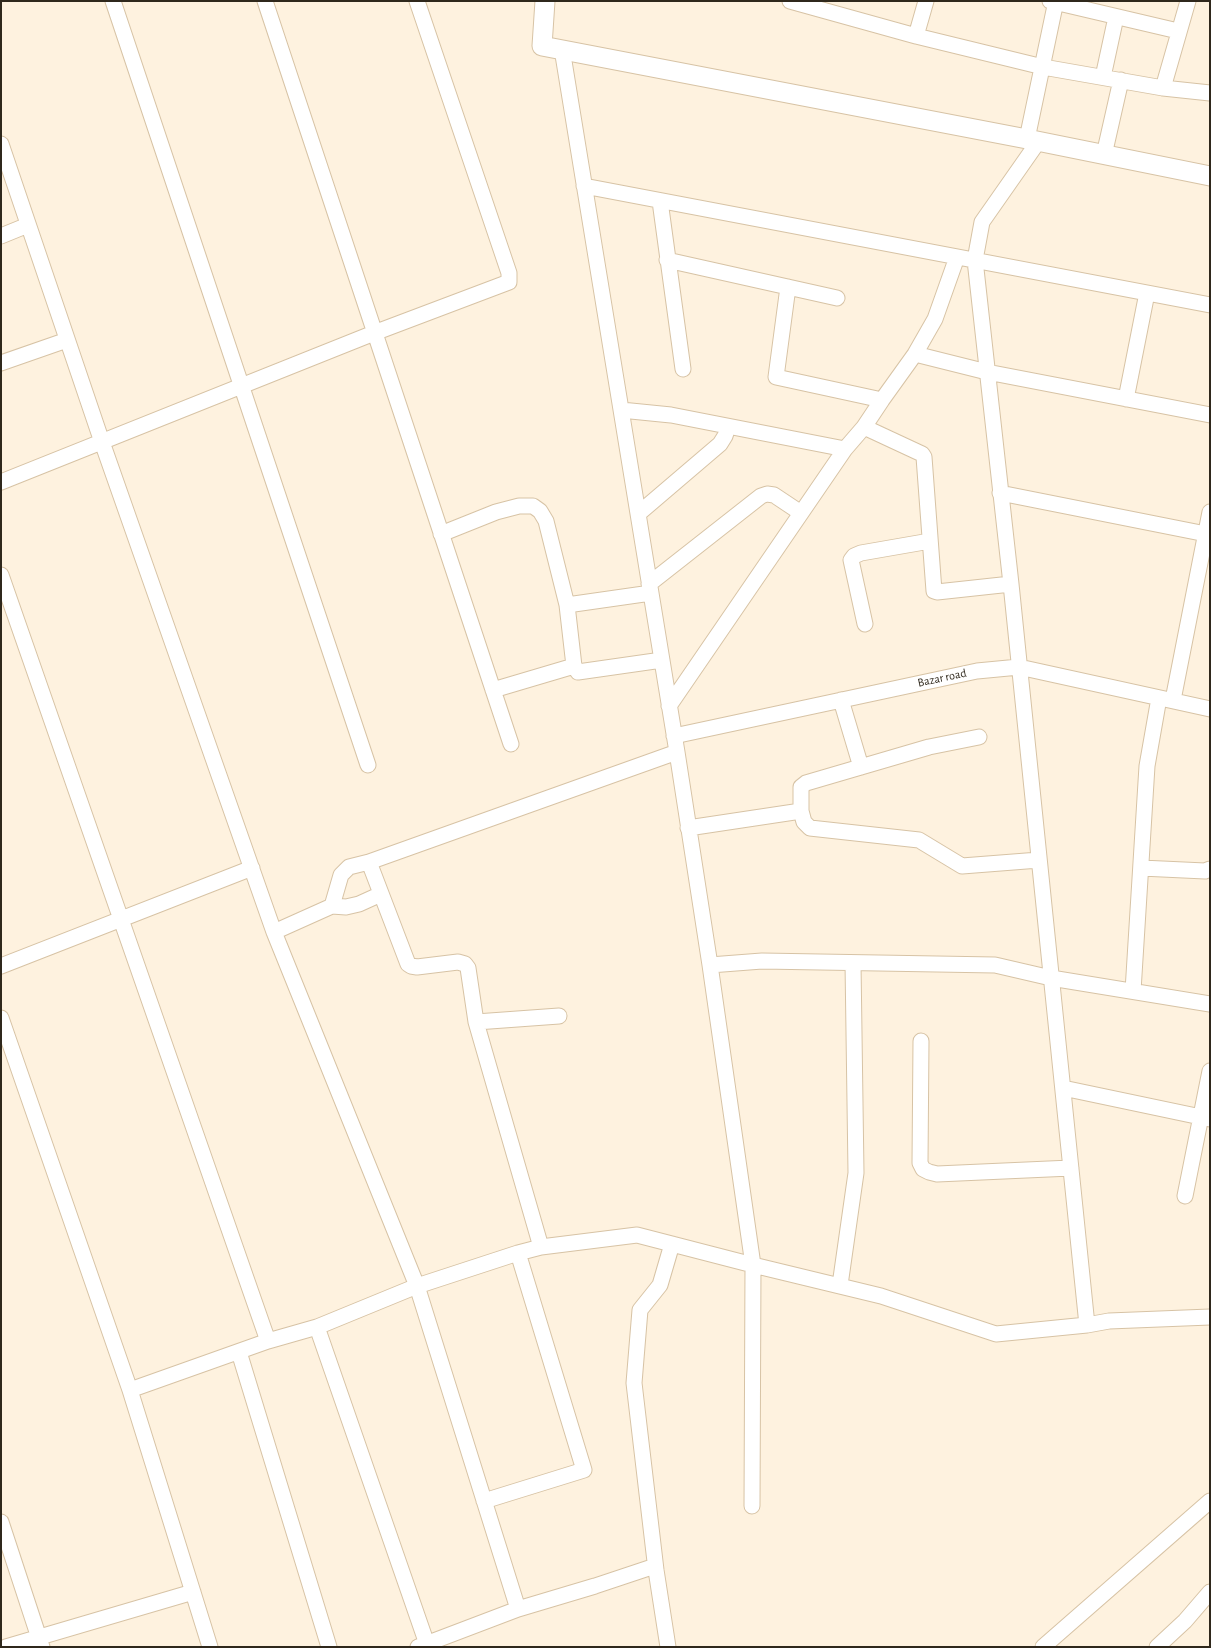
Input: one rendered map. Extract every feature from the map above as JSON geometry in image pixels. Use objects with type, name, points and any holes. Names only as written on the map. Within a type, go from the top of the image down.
[{"type":"street","points":[[113,1],[368,765]]},
{"type":"street","points":[[265,1],[511,744]]},
{"type":"street","points":[[1,482],[374,333],[509,282],[510,278],[507,266],[417,1]]},
{"type":"street","points":[[545,1],[542,46],[1033,140],[1210,176]]},
{"type":"street","points":[[790,1],[916,36],[1043,67],[1163,88],[1210,93]]},
{"type":"street","points":[[916,36],[926,1]]},
{"type":"street","points":[[1087,1325],[1011,584],[1000,494],[976,260],[982,222],[1033,140],[1054,1],[1178,31]]},
{"type":"street","points":[[1163,88],[1178,31],[1188,1]]},
{"type":"street","points":[[1103,77],[1116,17]]},
{"type":"street","points":[[562,50],[677,752],[710,965],[753,1265],[752,1506]]},
{"type":"street","points":[[1104,155],[1121,80]]},
{"type":"street","points":[[1,144],[102,442],[274,932],[417,1286],[518,1609]]},
{"type":"street","points":[[584,186],[1210,305]]},
{"type":"street","points":[[660,201],[683,369]]},
{"type":"street","points":[[1,236],[28,225]]},
{"type":"street","points":[[669,706],[845,449],[864,427],[915,354],[935,319],[957,257]]},
{"type":"street","points":[[667,260],[837,298]]},
{"type":"street","points":[[788,287],[776,377],[882,400]]},
{"type":"street","points":[[1126,399],[1147,293]]},
{"type":"street","points":[[1,363],[67,340]]},
{"type":"street","points":[[915,354],[987,372],[1210,415]]},
{"type":"street","points":[[621,410],[671,415],[845,449]]},
{"type":"street","points":[[638,514],[720,444],[725,436],[728,426]]},
{"type":"street","points":[[864,427],[922,454],[924,457],[934,591],[937,592],[1011,584]]},
{"type":"street","points":[[567,605],[650,589],[761,496],[768,494],[774,495],[801,513]]},
{"type":"street","points":[[1000,494],[1206,534]]},
{"type":"street","points":[[441,534],[496,512],[519,506],[533,506],[540,510],[546,521],[567,605],[574,666],[578,672],[662,660]]},
{"type":"street","points":[[1133,991],[1147,766],[1166,699],[1210,512]]},
{"type":"street","points":[[866,624],[851,565],[851,560],[854,556],[861,553],[930,541]]},
{"type":"street","points":[[1,575],[268,1341]]},
{"type":"street","points":[[493,690],[574,666]]},
{"type":"street","name":"Bazar road","points":[[674,736],[977,671],[1019,667],[1210,709]]},
{"type":"street","points":[[841,700],[861,767]]},
{"type":"street","points":[[979,737],[929,747],[806,783],[801,787],[801,811],[804,822],[810,828],[919,840],[962,866],[1039,860]]},
{"type":"street","points":[[332,906],[341,875],[349,867],[369,862],[677,752]]},
{"type":"street","points":[[688,828],[801,811]]},
{"type":"street","points":[[369,862],[408,964],[411,966],[462,962],[467,966],[476,1022],[541,1247]]},
{"type":"street","points":[[1,966],[252,868]]},
{"type":"street","points":[[1141,868],[1205,871],[1210,869]]},
{"type":"street","points":[[274,932],[332,906],[346,907],[359,904],[381,894]]},
{"type":"street","points":[[710,965],[762,961],[995,965],[1051,978],[1210,1004]]},
{"type":"street","points":[[840,1285],[856,1173],[853,963]]},
{"type":"street","points":[[476,1022],[559,1016]]},
{"type":"street","points":[[3,1027],[130,1390],[210,1647]]},
{"type":"street","points":[[921,1041],[920,1163],[923,1169],[936,1174],[1071,1168]]},
{"type":"street","points":[[1185,1196],[1205,1118],[1210,1071]]},
{"type":"street","points":[[1062,1088],[1205,1118]]},
{"type":"street","points":[[130,1390],[268,1341],[316,1327],[417,1286],[518,1254],[541,1247],[637,1235],[881,1296],[996,1334],[1087,1325],[1109,1321],[1210,1317]]},
{"type":"street","points":[[668,1647],[655,1566],[634,1383],[640,1310],[660,1285],[672,1244]]},
{"type":"street","points":[[484,1501],[584,1470],[518,1254]]},
{"type":"street","points":[[316,1327],[424,1646],[518,1609],[655,1566]]},
{"type":"street","points":[[239,1352],[329,1647]]},
{"type":"street","points":[[1043,1647],[1210,1501]]},
{"type":"street","points":[[1,1522],[41,1642]]},
{"type":"street","points":[[6,1647],[41,1642],[193,1592]]},
{"type":"street","points":[[1157,1647],[1185,1621],[1210,1592]]}]
